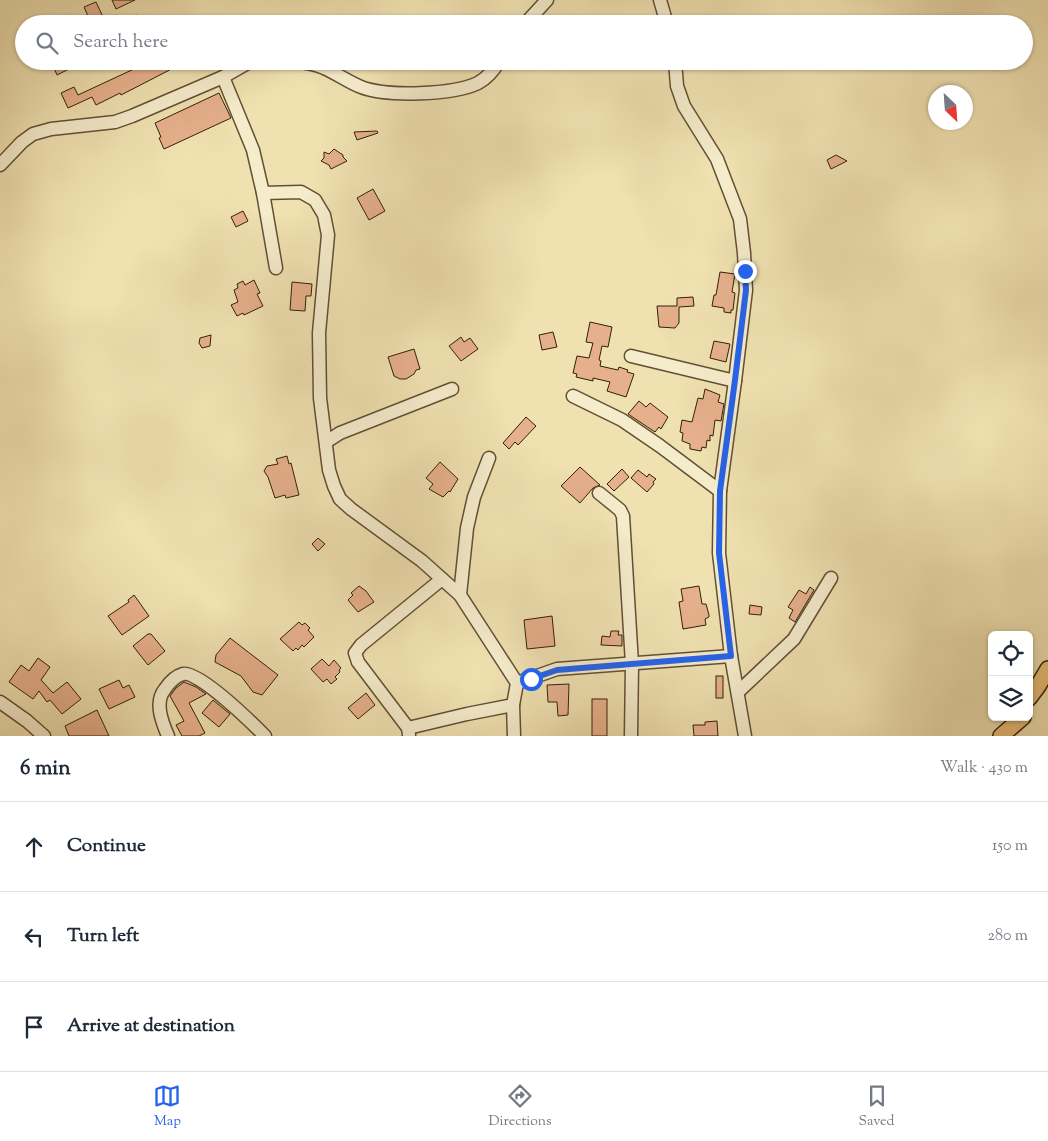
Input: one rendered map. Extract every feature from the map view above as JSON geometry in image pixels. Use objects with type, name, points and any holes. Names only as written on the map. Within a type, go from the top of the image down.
[{"type":"main road","points":[[1033,693],[1048,669]]},
{"type":"main road","points":[[1033,706],[1048,686]]},
{"type":"main road","points":[[989,736],[1006,721]]},
{"type":"main road","points":[[1001,736],[1018,721]]},
{"type":"street","points":[[533,15],[547,0]]},
{"type":"street","points":[[660,0],[664,15]]},
{"type":"street","points":[[0,165],[22,142],[33,134],[51,129],[115,122],[223,77],[235,70]]},
{"type":"street","points":[[328,70],[360,87],[393,94],[462,88],[479,82],[488,76],[492,70]]},
{"type":"street","points":[[676,70],[677,86],[684,106],[717,159],[740,219],[746,290],[720,491],[719,553],[731,656],[745,736]]},
{"type":"street","points":[[223,77],[250,141],[263,193],[276,268]]},
{"type":"street","points":[[263,193],[301,192],[315,200],[324,215],[328,234],[319,333],[320,398],[329,470],[340,499],[422,561],[460,595],[517,683],[514,705],[514,736]]},
{"type":"street","points":[[631,356],[735,380]]},
{"type":"street","points":[[326,442],[340,433],[452,389]]},
{"type":"street","points":[[573,396],[622,420],[720,491]]},
{"type":"street","points":[[460,595],[467,528],[474,497],[489,458]]},
{"type":"street","points":[[599,493],[620,510],[623,516],[632,664],[632,736]]},
{"type":"street","points":[[738,692],[794,639],[831,578]]},
{"type":"street","points":[[442,579],[361,645],[355,653],[358,662],[408,732],[467,714],[514,705]]},
{"type":"street","points":[[517,683],[557,670],[731,656]]},
{"type":"street","points":[[168,736],[159,708],[161,694],[170,682],[182,674],[196,676],[265,736]]},
{"type":"street","points":[[0,702],[44,736]]},
{"type":"building","points":[[112,0],[135,0],[116,9]]},
{"type":"building","points":[[96,2],[102,15],[88,15],[84,7]]},
{"type":"building","points":[[55,70],[67,70],[57,75]]},
{"type":"building","points":[[132,70],[170,70],[121,95],[120,93],[96,105],[92,97],[68,108],[61,93],[74,87],[78,95]]},
{"type":"building","points":[[219,93],[231,118],[164,149],[155,123]]},
{"type":"building","points":[[377,131],[378,133],[357,140],[354,132]]},
{"type":"building","points":[[334,149],[343,155],[347,161],[331,169],[329,165],[321,161],[324,158],[324,152],[329,154]]},
{"type":"building","points":[[836,155],[847,161],[831,169],[827,160]]},
{"type":"building","points":[[373,189],[385,211],[369,220],[357,198]]},
{"type":"building","points":[[243,211],[248,221],[236,227],[231,217]]},
{"type":"building","points":[[720,272],[735,274],[732,292],[735,293],[731,313],[724,312],[724,308],[712,306]]},
{"type":"building","points":[[254,280],[260,293],[257,294],[263,306],[244,315],[243,313],[237,316],[231,305],[238,302],[234,290],[238,288],[237,284],[243,281],[245,285]]},
{"type":"building","points":[[292,282],[312,284],[311,296],[306,296],[305,311],[290,310]]},
{"type":"building","points":[[693,297],[694,306],[679,307],[679,323],[675,328],[659,327],[657,306],[677,306],[677,298]]},
{"type":"building","points":[[590,322],[612,327],[608,347],[602,346],[599,360],[601,361],[600,366],[618,370],[619,367],[634,374],[626,397],[607,391],[610,382],[576,377],[577,374],[573,373],[577,356],[589,358],[593,343],[586,342]]},
{"type":"building","points":[[553,332],[557,347],[542,350],[539,335]]},
{"type":"building","points":[[211,335],[210,346],[202,348],[199,343],[200,338]]},
{"type":"building","points":[[461,337],[464,342],[470,338],[478,349],[461,361],[449,346]]},
{"type":"building","points":[[714,341],[730,344],[726,362],[710,358]]},
{"type":"building","points":[[414,349],[420,369],[416,370],[414,374],[406,379],[394,376],[388,357]]},
{"type":"building","points":[[705,389],[720,395],[718,402],[724,404],[721,421],[715,420],[713,436],[710,435],[710,441],[707,440],[706,448],[702,447],[701,451],[690,449],[690,444],[682,441],[683,433],[680,432],[682,420],[692,422],[698,398],[703,399]]},
{"type":"building","points":[[639,401],[646,407],[650,403],[668,417],[661,429],[659,427],[655,432],[628,414]]},
{"type":"building","points":[[526,417],[536,426],[518,445],[515,442],[509,449],[503,443]]},
{"type":"building","points":[[287,456],[289,464],[291,463],[299,495],[286,498],[285,495],[275,498],[264,471],[267,466],[278,464],[276,459]]},
{"type":"building","points":[[440,462],[458,479],[450,492],[443,497],[429,489],[433,484],[426,478]]},
{"type":"building","points":[[580,467],[600,485],[593,488],[580,503],[561,486]]},
{"type":"building","points":[[622,469],[629,477],[614,491],[607,484]]},
{"type":"building","points":[[638,470],[647,477],[649,474],[656,479],[647,492],[631,478]]},
{"type":"building","points":[[318,538],[325,544],[318,551],[312,544]]},
{"type":"building","points":[[359,586],[366,591],[374,602],[358,612],[348,600],[353,595],[351,593]]},
{"type":"building","points":[[699,586],[702,604],[706,604],[709,617],[705,619],[706,625],[683,629],[679,602],[683,601],[681,589]]},
{"type":"building","points":[[810,587],[814,590],[795,622],[789,618],[793,610],[788,607],[799,590],[806,594]]},
{"type":"building","points":[[134,595],[149,616],[122,635],[108,616],[129,602],[128,600]]},
{"type":"building","points":[[750,605],[762,607],[761,615],[749,614]]},
{"type":"building","points":[[552,616],[555,646],[527,649],[524,620]]},
{"type":"building","points":[[299,622],[302,625],[305,623],[310,628],[308,630],[314,637],[304,647],[302,645],[298,650],[296,648],[293,651],[280,639]]},
{"type":"building","points":[[611,631],[619,631],[618,635],[622,635],[622,646],[601,645],[602,636],[610,637]]},
{"type":"building","points":[[148,634],[151,634],[165,651],[148,665],[133,646]]},
{"type":"building","points":[[230,638],[278,675],[262,695],[253,692],[241,676],[215,662],[216,655]]},
{"type":"building","points":[[38,658],[50,667],[41,680],[53,693],[67,682],[81,699],[62,714],[50,700],[47,702],[39,691],[33,699],[9,682],[21,665],[29,671]]},
{"type":"building","points":[[322,659],[329,666],[334,660],[341,668],[335,677],[337,679],[331,684],[327,679],[323,682],[311,669]]},
{"type":"building","points":[[716,676],[723,676],[723,698],[716,698]]},
{"type":"building","points":[[119,680],[123,688],[129,685],[135,697],[109,709],[99,689]]},
{"type":"building","points":[[184,682],[206,694],[189,703],[205,733],[199,736],[182,736],[176,725],[184,721],[170,696]]},
{"type":"building","points":[[569,684],[568,715],[558,716],[557,702],[548,702],[547,685]]},
{"type":"building","points":[[366,693],[375,705],[358,719],[348,708]]},
{"type":"building","points":[[592,699],[607,699],[607,736],[592,736]]},
{"type":"building","points":[[213,700],[230,714],[219,727],[202,713]]},
{"type":"building","points":[[97,710],[109,736],[69,736],[65,726]]},
{"type":"building","points":[[717,721],[718,736],[694,736],[693,725],[705,725],[705,722]]},
{"type":"route","points":[[531,679],[557,670],[590,666],[731,656],[719,553],[720,491],[746,290],[745,271]]}]
